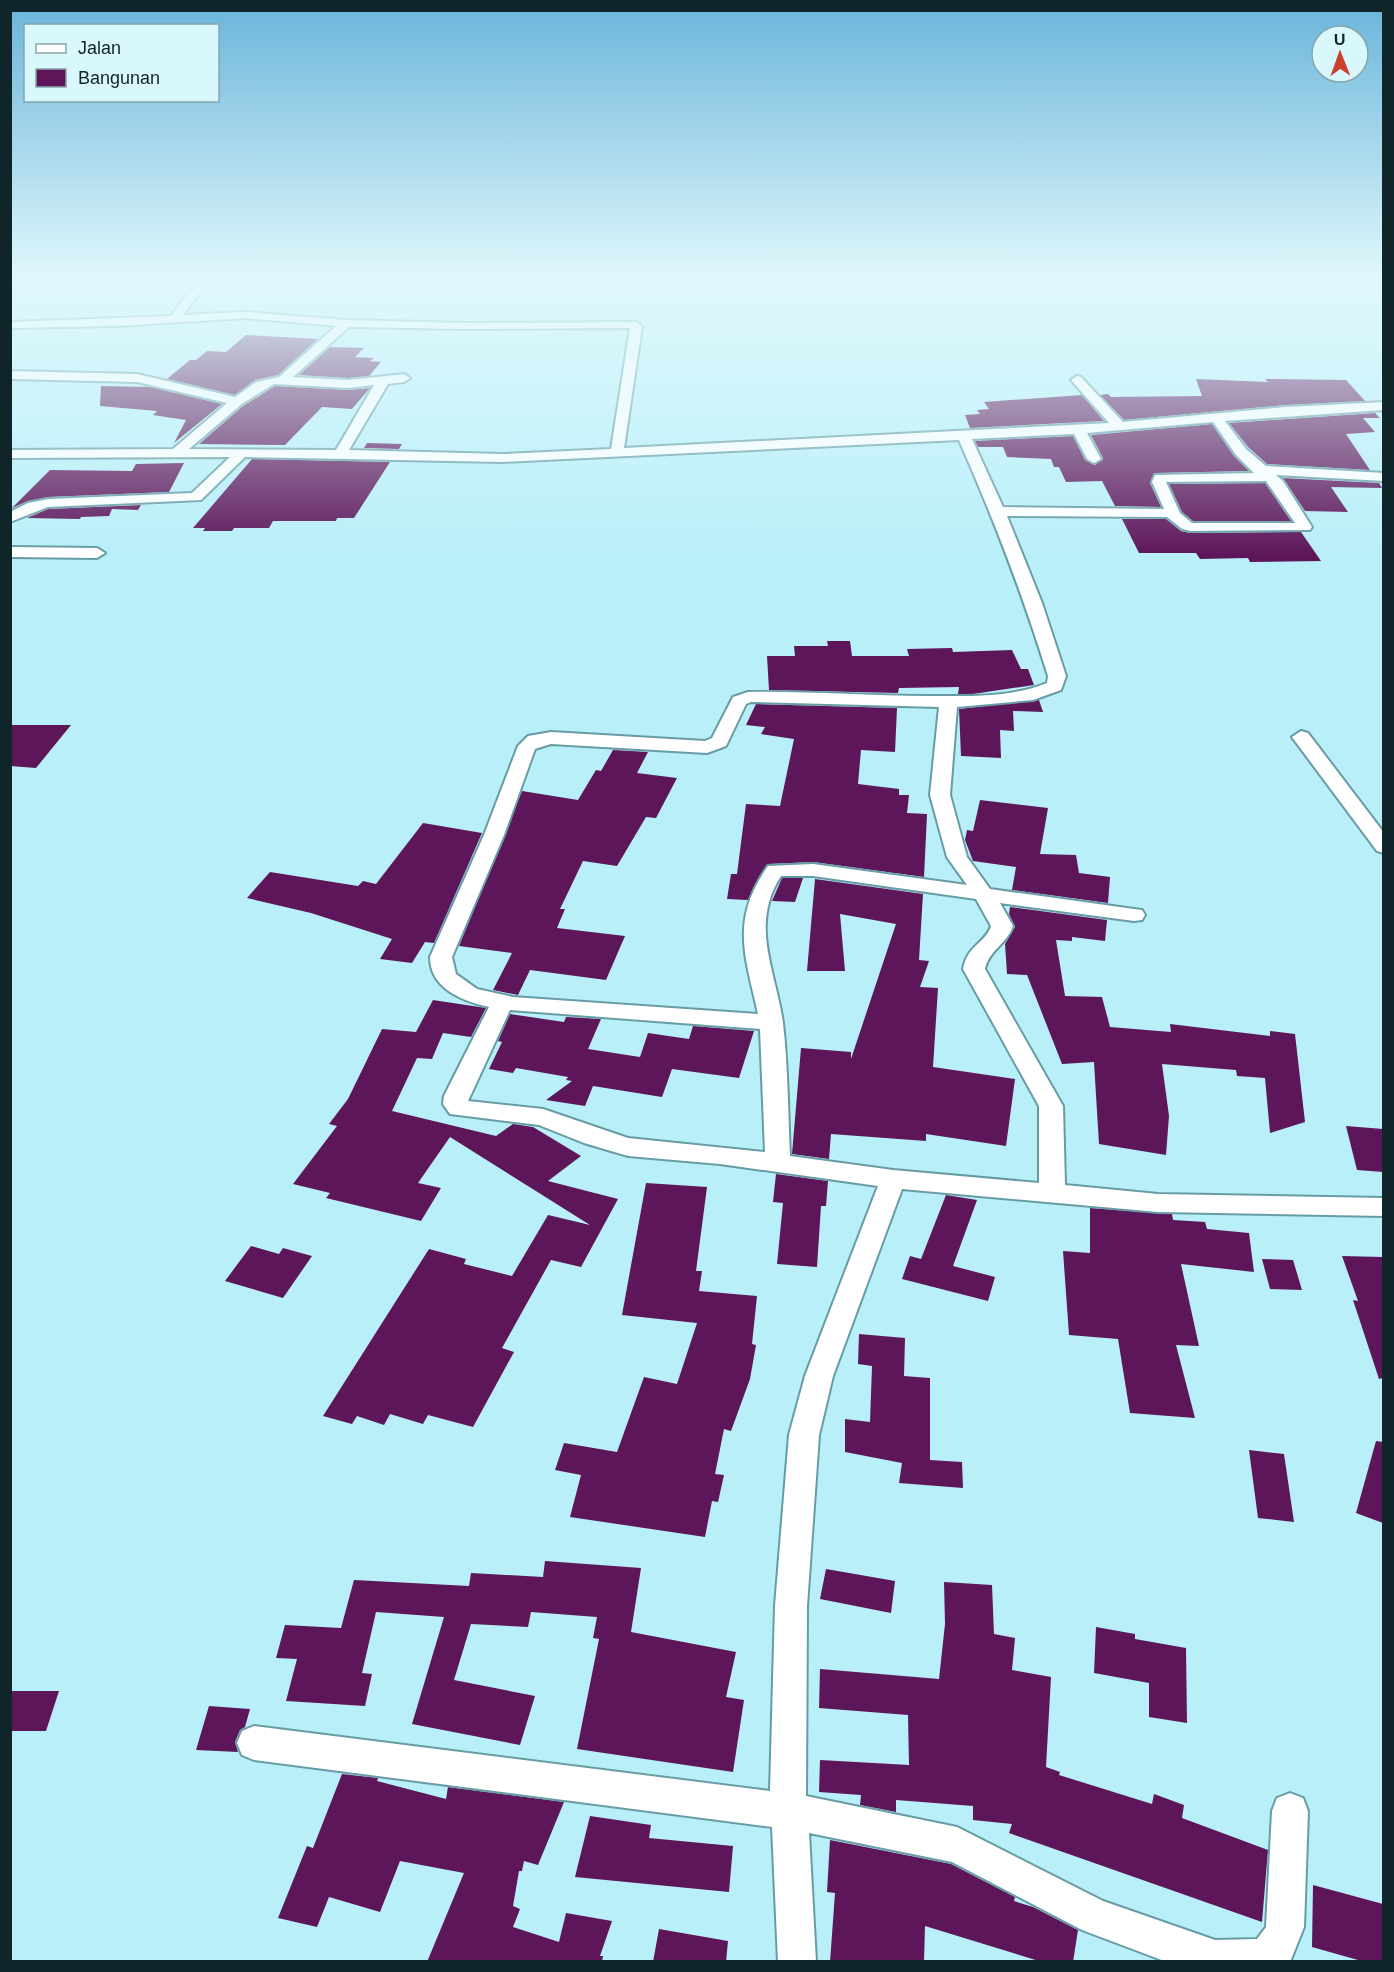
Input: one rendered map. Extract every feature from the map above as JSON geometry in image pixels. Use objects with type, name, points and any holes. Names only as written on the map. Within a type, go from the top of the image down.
[{"type":"street","points":[[283,380],[292,372]]},
{"type":"street","points":[[617,452],[629,372]]},
{"type":"street","points":[[10,375],[137,378],[237,401]]},
{"type":"street","points":[[340,454],[384,378]]},
{"type":"street","points":[[177,453],[237,401],[262,383],[283,380],[348,384],[384,378],[404,378]]},
{"type":"street","points":[[1077,380],[1120,427]]},
{"type":"street","points":[[10,454],[242,453],[502,458],[1079,430],[1216,417],[1383,406]]},
{"type":"street","points":[[1216,417],[1241,452],[1264,474],[1278,484],[1305,526],[1190,527],[1173,513],[1159,482],[1160,478],[1264,474],[1314,471],[1383,477]]},
{"type":"street","points":[[1079,430],[1094,459]]},
{"type":"street","points":[[771,1022],[539,1007],[503,1001],[470,994],[455,986],[440,967],[441,957],[464,899],[494,835],[514,774],[529,743],[551,738],[713,746],[722,738],[739,701],[748,697],[950,701],[1023,696],[1046,691],[1056,686],[1057,676],[1034,603],[998,511],[964,436]]},
{"type":"street","points":[[10,518],[28,508],[48,503],[196,497],[242,453]]},
{"type":"street","points":[[998,511],[1173,513]]},
{"type":"street","points":[[10,552],[98,553]]},
{"type":"street","points":[[950,701],[940,795],[957,857],[996,912],[1002,931],[977,955],[974,969],[1051,1106],[1052,1192]]},
{"type":"street","points":[[1301,736],[1383,847]]},
{"type":"street","points":[[778,1163],[771,1022],[754,945],[753,925],[765,885],[775,870],[813,870],[1134,915]]},
{"type":"street","points":[[503,1001],[456,1096],[455,1104],[459,1107],[543,1118],[593,1137],[628,1147],[720,1155],[892,1179],[1158,1203],[1383,1207]]},
{"type":"street","points":[[797,1962],[788,1788],[791,1606],[804,1434],[819,1376],[892,1179]]},
{"type":"street","points":[[254,1743],[790,1812],[957,1845],[1095,1917],[1215,1959],[1250,1960],[1266,1957],[1277,1947],[1285,1927],[1290,1812]]},
{"type":"building","points":[[175,372],[281,372],[278,375],[255,380],[235,395],[167,379]]},
{"type":"building","points":[[302,372],[372,372],[369,376],[348,378],[299,375]]},
{"type":"building","points":[[1196,379],[1268,382],[1265,379],[1346,380],[1365,401],[1286,405],[1124,420],[1100,395],[1108,394],[1111,397],[1202,396]]},
{"type":"building","points":[[101,386],[150,387],[222,404],[174,443],[186,420],[153,415],[157,411],[100,406]]},
{"type":"building","points":[[275,386],[348,390],[370,388],[352,409],[322,407],[285,445],[199,444],[243,406]]},
{"type":"building","points":[[1082,395],[1104,421],[970,428],[965,415],[980,414],[977,410],[989,409],[984,402]]},
{"type":"building","points":[[1375,413],[1380,418],[1363,418],[1375,432],[1346,434],[1370,470],[1267,464],[1248,447],[1229,423]]},
{"type":"building","points":[[1212,424],[1234,456],[1249,471],[1155,473],[1150,483],[1161,507],[1115,506],[1102,481],[1066,482],[1059,467],[1054,467],[1051,459],[1007,457],[1003,447],[978,447],[975,441],[1073,436],[1085,460],[1095,465],[1103,458],[1091,435]]},
{"type":"building","points":[[367,443],[402,444],[399,449],[364,448]]},
{"type":"building","points":[[252,459],[390,462],[354,518],[337,518],[336,521],[273,521],[269,528],[234,528],[232,531],[203,531],[205,528],[193,528]]},
{"type":"building","points":[[184,463],[169,492],[48,497],[28,501],[12,508],[50,470],[132,471],[136,464]]},
{"type":"building","points":[[1283,478],[1379,483],[1382,488],[1331,487],[1348,512],[1305,511]]},
{"type":"building","points":[[1265,483],[1291,521],[1193,521],[1182,512],[1169,484]]},
{"type":"building","points":[[141,505],[138,510],[112,509],[109,516],[81,517],[80,519],[27,518],[48,509]]},
{"type":"building","points":[[1122,519],[1166,519],[1181,531],[1190,533],[1301,532],[1321,561],[1250,562],[1248,558],[1200,559],[1196,553],[1139,553]]},
{"type":"building","points":[[827,641],[850,641],[852,656],[909,656],[907,649],[952,648],[953,652],[1012,650],[1021,669],[1028,669],[1034,685],[973,694],[958,694],[959,687],[899,688],[898,693],[769,690],[767,656],[795,656],[794,646],[828,646]]},
{"type":"building","points":[[1039,700],[1043,712],[1013,711],[1014,731],[1000,730],[1001,758],[961,756],[959,709]]},
{"type":"building","points":[[756,704],[897,708],[895,752],[861,750],[858,784],[899,789],[899,795],[909,795],[907,813],[927,814],[924,877],[813,862],[768,864],[748,900],[727,899],[731,874],[737,874],[746,804],[780,806],[794,739],[761,734],[765,727],[746,725]]},
{"type":"building","points":[[10,725],[71,725],[36,768],[10,766]]},
{"type":"building","points":[[613,750],[648,752],[637,773],[677,778],[656,818],[646,817],[617,866],[583,861],[560,909],[565,909],[557,928],[625,936],[606,980],[530,970],[518,995],[493,990],[512,953],[459,946],[522,791],[578,800],[596,770],[601,771]]},
{"type":"building","points":[[980,800],[1048,808],[1040,854],[1076,855],[1079,873],[1110,877],[1108,903],[1012,890],[1016,867],[973,861],[965,840],[967,830],[973,831]]},
{"type":"building","points":[[423,823],[482,833],[434,943],[425,942],[412,963],[380,959],[392,939],[311,913],[247,898],[270,872],[358,886],[363,881],[376,884]]},
{"type":"building","points":[[782,878],[803,878],[795,902],[772,901]]},
{"type":"building","points":[[815,879],[923,894],[919,960],[929,961],[920,987],[938,988],[933,1067],[1015,1079],[1006,1146],[926,1134],[926,1141],[831,1134],[829,1159],[792,1154],[801,1048],[851,1052],[851,1059],[896,924],[840,914],[845,971],[807,971]]},
{"type":"building","points":[[1010,907],[1107,920],[1105,941],[1072,937],[1072,941],[1056,940],[1065,996],[1102,997],[1110,1027],[1171,1032],[1170,1024],[1270,1036],[1270,1031],[1295,1034],[1305,1122],[1270,1133],[1265,1078],[1237,1076],[1236,1070],[1162,1064],[1169,1116],[1166,1155],[1099,1144],[1094,1062],[1062,1064],[1027,975],[1007,974],[1005,944],[1015,927],[1009,914]]},
{"type":"building","points":[[433,1000],[486,1008],[471,1037],[443,1033],[432,1059],[417,1058],[392,1111],[496,1136],[513,1124],[533,1127],[581,1156],[548,1181],[618,1199],[581,1267],[551,1260],[502,1348],[514,1352],[473,1427],[428,1415],[423,1424],[390,1414],[384,1425],[357,1416],[352,1424],[323,1416],[429,1249],[466,1259],[464,1264],[512,1276],[548,1215],[590,1225],[450,1137],[418,1183],[441,1188],[421,1221],[326,1198],[330,1193],[293,1184],[337,1126],[329,1124],[348,1099],[382,1029],[416,1032]]},
{"type":"building","points":[[510,1014],[564,1022],[566,1017],[601,1019],[588,1049],[640,1057],[648,1033],[689,1039],[693,1026],[754,1031],[739,1078],[672,1069],[662,1097],[593,1086],[585,1106],[546,1100],[572,1081],[566,1080],[568,1077],[516,1068],[513,1073],[489,1069],[502,1042],[498,1041]]},
{"type":"building","points":[[1346,1126],[1383,1129],[1383,1172],[1357,1170]]},
{"type":"building","points":[[776,1174],[828,1181],[826,1206],[821,1206],[817,1267],[777,1264],[783,1203],[773,1202]]},
{"type":"building","points":[[646,1183],[707,1187],[696,1271],[702,1271],[699,1291],[757,1296],[752,1344],[756,1345],[750,1379],[731,1431],[724,1429],[715,1474],[724,1475],[718,1502],[712,1501],[705,1537],[570,1517],[581,1475],[555,1470],[564,1443],[617,1452],[644,1377],[677,1384],[697,1323],[622,1315]]},
{"type":"building","points":[[946,1195],[977,1200],[953,1266],[995,1277],[988,1301],[902,1279],[910,1256],[921,1259]]},
{"type":"building","points":[[1090,1208],[1172,1214],[1173,1220],[1205,1222],[1207,1229],[1249,1233],[1254,1272],[1181,1264],[1199,1346],[1176,1345],[1195,1418],[1130,1413],[1118,1339],[1069,1335],[1063,1251],[1090,1253]]},
{"type":"building","points":[[251,1246],[279,1254],[283,1248],[312,1256],[283,1298],[225,1281]]},
{"type":"building","points":[[1342,1256],[1383,1257],[1383,1378],[1379,1379],[1353,1300],[1358,1301]]},
{"type":"building","points":[[1262,1259],[1293,1260],[1302,1290],[1270,1289]]},
{"type":"building","points":[[859,1334],[905,1338],[904,1376],[930,1378],[930,1460],[962,1462],[963,1488],[899,1483],[902,1463],[845,1452],[845,1419],[870,1422],[872,1366],[858,1364]]},
{"type":"building","points":[[1376,1441],[1383,1442],[1383,1523],[1356,1513]]},
{"type":"building","points":[[1249,1450],[1284,1454],[1294,1522],[1258,1518]]},
{"type":"building","points":[[545,1561],[641,1568],[631,1632],[736,1652],[726,1697],[744,1700],[733,1772],[577,1749],[599,1639],[593,1638],[597,1617],[531,1612],[528,1627],[471,1624],[454,1680],[535,1696],[520,1745],[412,1724],[444,1617],[376,1612],[362,1673],[372,1674],[365,1706],[286,1701],[297,1659],[276,1658],[285,1625],[341,1628],[354,1580],[469,1586],[471,1573],[543,1577]]},
{"type":"building","points":[[826,1569],[895,1581],[891,1613],[820,1599]]},
{"type":"building","points":[[944,1582],[992,1585],[994,1634],[1015,1638],[1012,1670],[1051,1677],[1046,1767],[1060,1772],[1059,1775],[1152,1804],[1154,1794],[1184,1805],[1182,1818],[1268,1850],[1262,1922],[1009,1833],[1012,1824],[973,1820],[973,1806],[896,1800],[896,1812],[860,1805],[861,1795],[819,1792],[820,1760],[909,1765],[908,1715],[819,1708],[820,1669],[939,1679],[945,1624]]},
{"type":"building","points":[[1096,1627],[1135,1634],[1135,1639],[1186,1648],[1187,1723],[1149,1717],[1149,1683],[1094,1673]]},
{"type":"building","points":[[10,1691],[59,1691],[46,1731],[10,1731]]},
{"type":"building","points":[[209,1706],[250,1709],[245,1727],[240,1730],[235,1742],[238,1752],[196,1750]]},
{"type":"building","points":[[342,1774],[378,1778],[377,1781],[446,1799],[448,1787],[564,1802],[538,1865],[524,1861],[522,1871],[519,1871],[513,1906],[520,1909],[513,1927],[559,1942],[566,1913],[612,1921],[600,1956],[603,1956],[602,1962],[427,1962],[464,1873],[400,1861],[380,1912],[329,1897],[317,1927],[278,1918],[307,1846],[313,1848]]},
{"type":"building","points":[[590,1816],[651,1825],[649,1838],[733,1846],[729,1892],[575,1877]]},
{"type":"building","points":[[830,1840],[951,1864],[1015,1897],[1014,1901],[1033,1907],[1078,1930],[1073,1962],[1042,1962],[925,1926],[924,1962],[830,1962],[835,1893],[827,1892]]},
{"type":"building","points":[[1313,1885],[1383,1904],[1383,1962],[1365,1962],[1312,1947]]},
{"type":"building","points":[[659,1929],[728,1941],[726,1962],[653,1962]]}]
